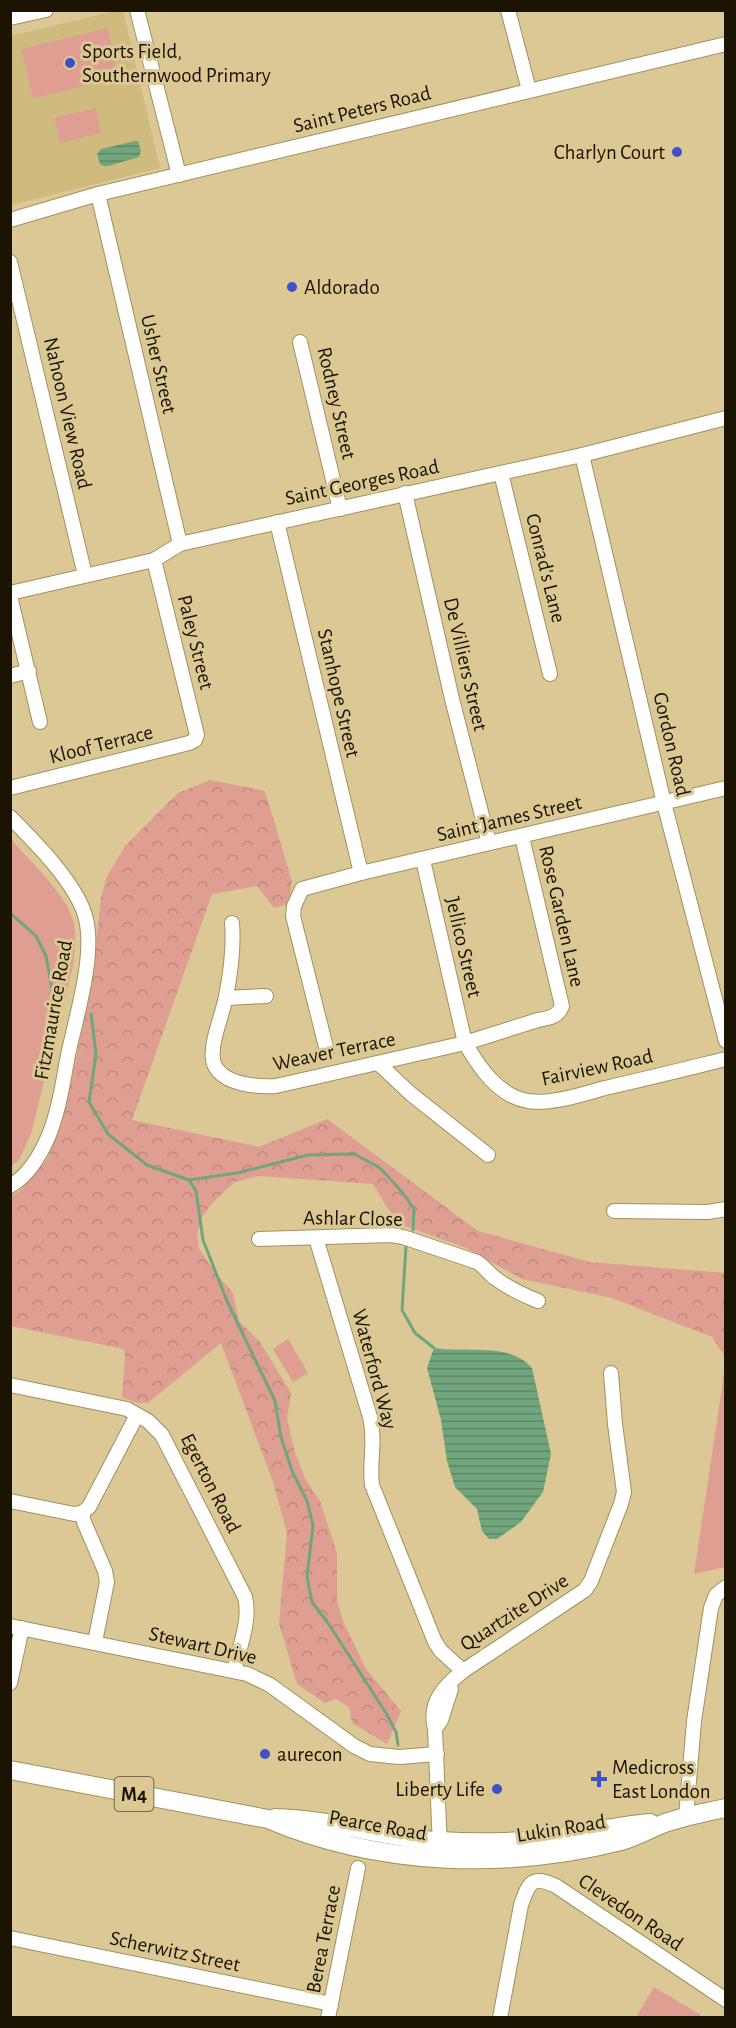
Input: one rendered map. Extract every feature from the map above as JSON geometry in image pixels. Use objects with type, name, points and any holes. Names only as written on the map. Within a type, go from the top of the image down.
[{"type":"main road","name":"Pearce Road","points":[[10,1770],[257,1817],[295,1818],[407,1838],[440,1850],[493,1851]]},
{"type":"main road","name":"Lukin Road","points":[[493,1851],[621,1826],[666,1822],[726,1808]]},
{"type":"street","points":[[10,18],[46,10]]},
{"type":"street","points":[[137,10],[180,175]]},
{"type":"street","points":[[508,10],[529,90]]},
{"type":"street","name":"Saint Peters Road","points":[[10,220],[98,195],[726,44]]},
{"type":"street","name":"Usher Street","points":[[98,195],[180,544]]},
{"type":"street","name":"Nahoon View Road","points":[[10,262],[86,575]]},
{"type":"street","name":"Rodney Street","points":[[300,342],[340,509]]},
{"type":"street","name":"Saint Georges Road","points":[[10,595],[154,560],[180,544],[582,456],[726,418]]},
{"type":"street","name":"Gordon Road","points":[[582,456],[664,803],[726,1041]]},
{"type":"street","name":"Conrad's Lane","points":[[501,473],[550,674]]},
{"type":"street","name":"De Villiers Street","points":[[405,493],[452,699],[489,843]]},
{"type":"street","name":"Stanhope Street","points":[[278,522],[361,873]]},
{"type":"street","name":"Paley Street","points":[[154,560],[197,735]]},
{"type":"street","name":"Kloof Terrace","points":[[10,595],[40,722]]},
{"type":"street","points":[[10,676],[29,671]]},
{"type":"street","name":"Kloof Terrace","points":[[10,788],[189,743],[195,740],[197,735]]},
{"type":"street","name":"Saint James Street","points":[[327,1051],[294,916],[294,906],[302,889],[361,873],[726,788]]},
{"type":"street","name":"Fitzmaurice Road","points":[[10,817],[58,870],[80,903],[86,919],[88,940],[88,958],[81,997],[56,1114],[40,1152],[17,1182],[10,1185]]},
{"type":"street","name":"Rose Garden Lane","points":[[465,1043],[550,1018],[560,1011],[562,1006],[522,837]]},
{"type":"street","name":"Jellico Street","points":[[423,860],[465,1043]]},
{"type":"street","name":"Weaver Terrace","points":[[232,923],[234,947],[226,998],[213,1048],[213,1061],[218,1070],[228,1078],[261,1086],[276,1086],[465,1043]]},
{"type":"street","points":[[226,998],[266,996]]},
{"type":"street","name":"Fairview Road","points":[[465,1043],[478,1065],[489,1077],[510,1095],[528,1101],[567,1098],[726,1059]]},
{"type":"street","points":[[378,1063],[411,1094],[488,1155]]},
{"type":"street","points":[[614,1211],[708,1212],[726,1209]]},
{"type":"street","name":"Ashlar Close","points":[[259,1239],[391,1235],[403,1237],[477,1262],[484,1266],[492,1277],[514,1291],[538,1301]]},
{"type":"street","name":"Waterford Way","points":[[316,1238],[372,1424],[374,1441],[372,1485],[435,1642],[461,1672]]},
{"type":"street","name":"Quartzite Drive","points":[[440,1850],[437,1754],[433,1719],[435,1703],[444,1687],[461,1672],[589,1586],[624,1492],[611,1373]]},
{"type":"street","name":"Egerton Road","points":[[10,1385],[127,1409],[156,1427],[162,1434],[245,1597],[246,1615],[234,1671]]},
{"type":"street","points":[[10,1501],[82,1514],[89,1506],[137,1415]]},
{"type":"street","points":[[82,1514],[107,1581],[95,1642]]},
{"type":"street","points":[[686,1817],[694,1721],[711,1608],[716,1595],[726,1587]]},
{"type":"street","points":[[10,1683],[16,1627]]},
{"type":"street","name":"Stewart Drive","points":[[16,1627],[234,1671],[270,1685],[354,1746],[370,1754],[399,1757],[437,1754]]},
{"type":"street","name":"Berea Terrace","points":[[330,2011],[358,1869]]},
{"type":"street","name":"Clevedon Road","points":[[500,2018],[521,1905],[530,1883],[537,1880],[556,1886],[726,2000]]},
{"type":"street","name":"Scherwitz Street","points":[[10,1938],[330,2011]]},
{"type":"shaded area","points":[[123,11],[160,168],[11,205],[10,36]]},
{"type":"shaded area","points":[[138,141],[141,151],[139,157],[108,166],[100,164],[97,154],[101,149]]},
{"type":"shaded area","points":[[434,1348],[499,1352],[523,1360],[532,1368],[551,1454],[543,1492],[521,1522],[497,1539],[489,1539],[482,1531],[477,1509],[455,1487],[447,1461],[441,1420],[427,1368]]},
{"type":"green space","name":"Sports Field, Southernwood Primary","points":[[108,28],[118,78],[33,98],[21,49]]},
{"type":"green space","points":[[96,108],[101,133],[60,143],[54,118]]},
{"type":"green space","points":[[210,780],[265,791],[292,881],[289,904],[274,908],[257,886],[212,894],[132,1120],[259,1147],[327,1119],[478,1231],[590,1262],[725,1273],[725,1357],[712,1337],[612,1298],[522,1279],[466,1248],[397,1223],[373,1184],[258,1176],[235,1182],[212,1203],[202,1217],[197,1234],[199,1249],[233,1293],[239,1321],[260,1342],[291,1393],[287,1419],[295,1453],[306,1480],[320,1501],[337,1553],[337,1601],[343,1621],[366,1669],[401,1711],[387,1744],[352,1723],[349,1707],[336,1699],[325,1703],[297,1684],[279,1623],[287,1533],[273,1482],[221,1343],[148,1403],[137,1403],[122,1397],[124,1349],[11,1326],[11,1196],[21,1190],[48,1158],[66,1105],[90,993],[101,898],[107,876],[125,846],[178,793]]},
{"type":"green space","points":[[11,839],[64,902],[74,924],[75,940],[73,966],[31,1134],[19,1160],[11,1166]]},
{"type":"green space","points":[[288,1339],[308,1373],[293,1382],[273,1349]]},
{"type":"green space","points":[[725,1367],[725,1567],[694,1574]]},
{"type":"green space","points":[[654,1987],[701,2015],[699,2017],[636,2017]]},
{"type":"waterway","points":[[10,913],[36,936],[46,956],[54,1000]]},
{"type":"waterway","points":[[91,1014],[96,1054],[89,1102],[108,1134],[147,1165],[189,1180],[237,1173],[308,1155],[354,1154],[380,1168],[403,1193],[414,1209],[413,1230]]},
{"type":"waterway","points":[[189,1180],[196,1191],[203,1240],[227,1301],[275,1401],[281,1437],[292,1471],[307,1501],[313,1525],[307,1577],[312,1602],[386,1713],[396,1732],[398,1745]]},
{"type":"waterway","points":[[406,1246],[402,1310],[415,1333],[434,1348]]},
{"type":"place","name":"Sports Field, Southernwood Primary","points":[[70,63]]},
{"type":"place","name":"Charlyn Court","points":[[677,152]]},
{"type":"place","name":"Aldorado","points":[[292,287]]},
{"type":"place","name":"aurecon","points":[[265,1754]]},
{"type":"place","name":"Medicross East London","points":[[599,1779]]},
{"type":"place","name":"Liberty Life","points":[[497,1789]]}]
